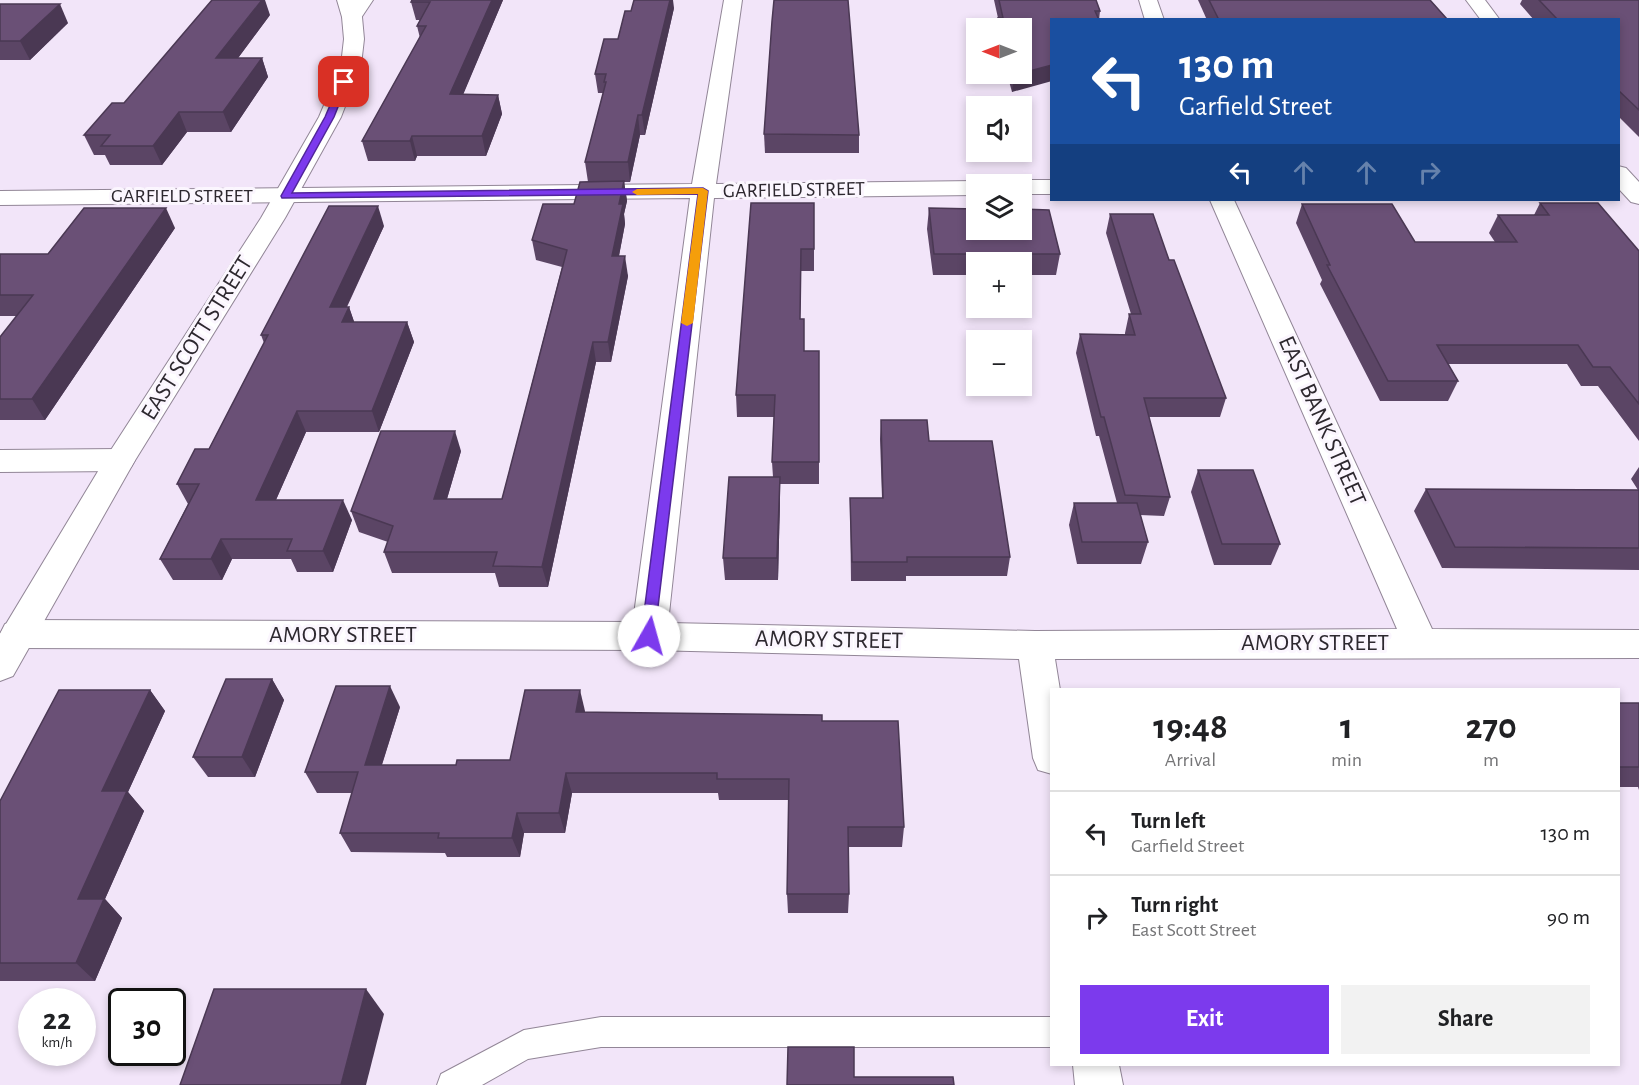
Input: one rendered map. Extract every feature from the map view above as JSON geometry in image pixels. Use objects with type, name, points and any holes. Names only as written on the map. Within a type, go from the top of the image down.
[{"type":"street","points":[[649,636],[703,191],[733,0]]},
{"type":"street","points":[[1148,0],[1154,18]]},
{"type":"street","points":[[1475,0],[1489,18]]},
{"type":"street","name":"EAST SCOTT STREET","points":[[0,666],[120,460],[286,196],[330,117],[351,64],[354,6]]},
{"type":"street","points":[[1032,187],[1050,187]]},
{"type":"street","name":"GARFIELD STREET","points":[[0,198],[966,188]]},
{"type":"street","name":"EAST BANK STREET","points":[[1222,201],[1421,642]]},
{"type":"street","points":[[0,461],[120,460]]},
{"type":"street","name":"AMORY STREET","points":[[18,634],[649,636],[1035,645],[1421,642],[1639,644]]},
{"type":"street","points":[[1035,645],[1050,745]]},
{"type":"street","points":[[1096,1066],[1099,1085]]},
{"type":"lane","points":[[452,1085],[524,1045],[600,1032],[1050,1032]]},
{"type":"building","points":[[212,0],[262,0],[216,58],[262,58],[223,112],[179,112],[153,146],[101,146],[110,135],[84,135],[112,103],[124,103]]},
{"type":"building","points":[[412,0],[492,0],[450,94],[498,95],[482,136],[412,136],[410,141],[362,141],[426,26],[417,26],[430,2],[411,2]]},
{"type":"building","points":[[634,0],[670,0],[642,115],[638,115],[628,162],[585,162],[606,82],[604,82],[606,74],[595,74],[604,39],[618,39],[625,11],[631,11]]},
{"type":"building","points":[[774,0],[848,0],[859,135],[764,134]]},
{"type":"building","points":[[999,0],[1096,0],[1100,11],[1095,11],[1098,18],[1050,18],[1050,66],[1032,70],[1032,18],[1003,18]]},
{"type":"building","points":[[1209,0],[1430,0],[1446,18],[1218,18]]},
{"type":"building","points":[[1539,0],[1639,0],[1639,110],[1620,92],[1620,18],[1556,18]]},
{"type":"building","points":[[0,4],[60,4],[20,41],[0,41]]},
{"type":"building","points":[[624,181],[619,204],[623,204],[612,256],[625,256],[608,342],[593,342],[542,567],[493,566],[497,552],[384,552],[393,526],[351,511],[381,431],[455,431],[434,499],[502,499],[567,250],[532,240],[543,204],[574,204],[580,182]]},
{"type":"building","points":[[751,203],[814,203],[814,249],[801,249],[800,319],[804,319],[804,351],[819,351],[819,462],[772,462],[775,395],[736,395]]},
{"type":"building","points":[[1540,203],[1598,203],[1639,251],[1639,404],[1610,367],[1593,367],[1578,345],[1437,345],[1458,381],[1388,381],[1327,265],[1330,265],[1302,204],[1392,204],[1415,242],[1517,242],[1498,215],[1549,215]]},
{"type":"building","points":[[329,206],[378,206],[330,307],[349,307],[342,322],[407,322],[372,411],[297,411],[256,500],[343,500],[323,551],[287,551],[292,539],[221,539],[211,559],[160,559],[199,484],[177,484],[195,449],[209,449],[268,335],[261,335]]},
{"type":"building","points":[[84,208],[166,208],[32,399],[0,399],[0,337],[33,295],[0,295],[0,254],[48,254]]},
{"type":"building","points":[[929,208],[966,209],[966,240],[1032,240],[1032,209],[1049,210],[1060,254],[966,252],[966,254],[934,254]]},
{"type":"building","points":[[1110,214],[1153,214],[1169,260],[1174,260],[1226,398],[1144,398],[1170,497],[1125,495],[1104,417],[1101,417],[1080,334],[1135,335],[1129,314],[1141,314]]},
{"type":"building","points":[[881,420],[927,420],[929,441],[992,441],[1010,557],[907,557],[907,562],[852,562],[850,498],[883,498]]},
{"type":"building","points":[[1198,470],[1253,470],[1280,544],[1222,544]]},
{"type":"building","points":[[729,477],[780,477],[777,558],[723,558]]},
{"type":"building","points":[[1426,489],[1639,490],[1639,548],[1455,547]]},
{"type":"building","points":[[1074,503],[1137,503],[1148,542],[1082,542]]},
{"type":"building","points":[[226,679],[272,679],[242,757],[193,757]]},
{"type":"building","points":[[336,686],[390,686],[365,765],[456,765],[457,760],[510,760],[525,690],[580,690],[576,712],[822,715],[822,721],[898,721],[904,827],[848,827],[849,894],[787,894],[789,779],[717,779],[717,773],[566,773],[559,813],[517,813],[512,838],[438,838],[439,833],[340,833],[358,772],[305,772]]},
{"type":"building","points":[[59,690],[150,690],[102,791],[127,791],[78,899],[104,899],[76,963],[0,963],[0,801]]},
{"type":"building","points":[[1620,703],[1639,703],[1639,767],[1620,767]]},
{"type":"building","points":[[214,989],[366,989],[341,1085],[180,1085]]},
{"type":"building","points":[[788,1047],[854,1047],[854,1077],[953,1077],[954,1085],[787,1085]]},
{"type":"slow traffic","points":[[637,192],[703,191],[687,323]]},
{"type":"route","points":[[344,82],[330,117],[286,196],[703,191],[649,636]]}]
